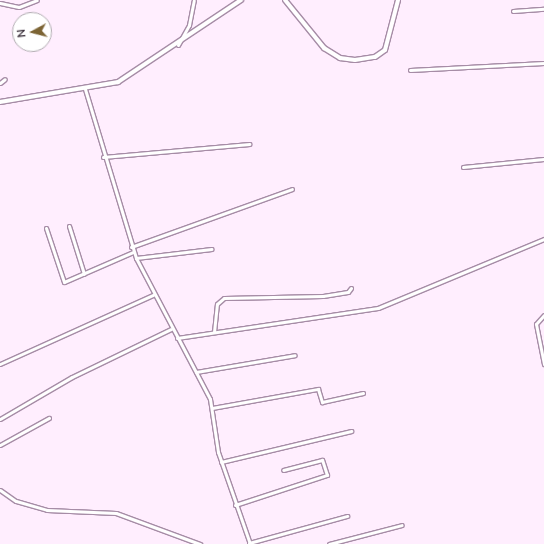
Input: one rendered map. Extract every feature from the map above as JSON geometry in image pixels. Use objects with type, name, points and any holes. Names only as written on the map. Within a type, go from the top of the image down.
[{"type":"street","points":[[0,3],[19,7],[37,0]]},
{"type":"street","points":[[178,45],[189,25],[194,0]]},
{"type":"street","points":[[0,102],[85,89],[118,82],[178,45],[241,0]]},
{"type":"street","points":[[285,0],[326,50],[355,60],[375,57],[385,50],[398,0]]},
{"type":"street","points":[[513,11],[544,9]]},
{"type":"street","points":[[410,70],[544,63]]},
{"type":"street","points":[[0,83],[5,79]]},
{"type":"street","points":[[85,89],[103,157],[131,247],[153,295],[196,372],[212,408],[221,462],[235,505],[250,543],[347,516]]},
{"type":"street","points":[[103,157],[249,144]]},
{"type":"street","points":[[463,167],[544,159]]},
{"type":"street","points":[[131,247],[292,189]]},
{"type":"street","points":[[69,226],[84,274]]},
{"type":"street","points":[[46,228],[64,282],[133,252]]},
{"type":"street","points":[[177,338],[378,308],[544,239]]},
{"type":"street","points":[[136,258],[211,249]]},
{"type":"street","points":[[214,332],[217,304],[224,298],[323,296],[351,288]]},
{"type":"street","points":[[0,364],[153,295]]},
{"type":"street","points":[[544,315],[536,324],[544,364]]},
{"type":"street","points":[[0,419],[72,377],[172,328]]},
{"type":"street","points":[[196,372],[294,355]]},
{"type":"street","points":[[212,408],[318,389],[322,402],[363,393]]},
{"type":"street","points":[[0,445],[49,418]]},
{"type":"street","points":[[221,462],[351,431]]},
{"type":"street","points":[[235,505],[327,475],[322,460],[283,470]]},
{"type":"street","points":[[0,490],[16,501],[47,510],[116,513],[200,544]]},
{"type":"street","points":[[329,544],[402,525]]}]
